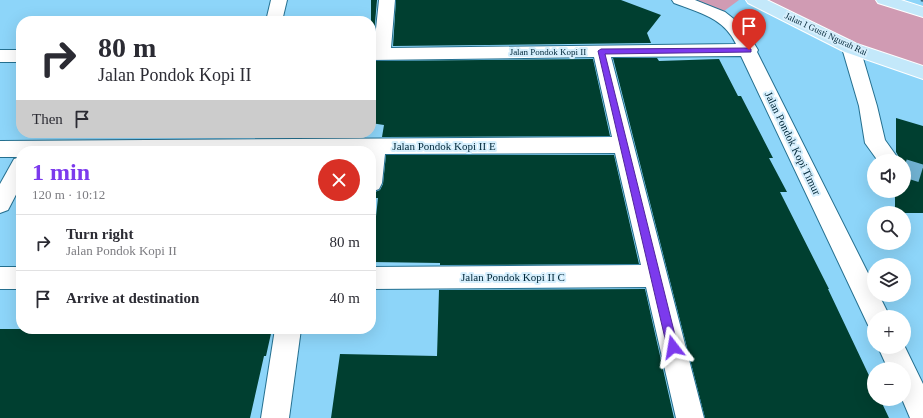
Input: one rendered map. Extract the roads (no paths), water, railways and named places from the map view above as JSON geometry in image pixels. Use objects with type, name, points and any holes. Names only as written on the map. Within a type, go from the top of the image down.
[{"type":"main road","name":"Jalan I Gusti Ngurah Rai","points":[[754,0],[851,48],[923,73]]},
{"type":"main road","points":[[884,0],[923,12]]},
{"type":"street","points":[[275,16],[279,0]]},
{"type":"street","points":[[377,53],[387,0]]},
{"type":"street","name":"Jalan Pondok Kopi Timur","points":[[680,0],[720,14],[730,21],[738,31],[749,50],[874,310]]},
{"type":"street","points":[[851,48],[868,106],[875,143],[884,154]]},
{"type":"street","name":"Jalan Pondok Kopi II","points":[[377,53],[749,50]]},
{"type":"street","points":[[601,51],[690,418]]},
{"type":"street","points":[[0,56],[16,56]]},
{"type":"street","name":"Jalan Pondok Kopi II E","points":[[205,146],[322,144],[358,146]]},
{"type":"street","name":"Jalan Pondok Kopi II E","points":[[376,147],[624,146]]},
{"type":"street","name":"Jalan Pondok Kopi II E","points":[[0,149],[16,149]]},
{"type":"street","points":[[0,204],[16,175]]},
{"type":"street","name":"Jalan Pondok Kopi II C","points":[[376,278],[656,276]]},
{"type":"street","points":[[0,278],[16,278]]},
{"type":"street","points":[[275,418],[287,334]]},
{"type":"street","points":[[911,389],[923,414]]},
{"type":"tunnel","points":[[911,170],[923,174]]}]
